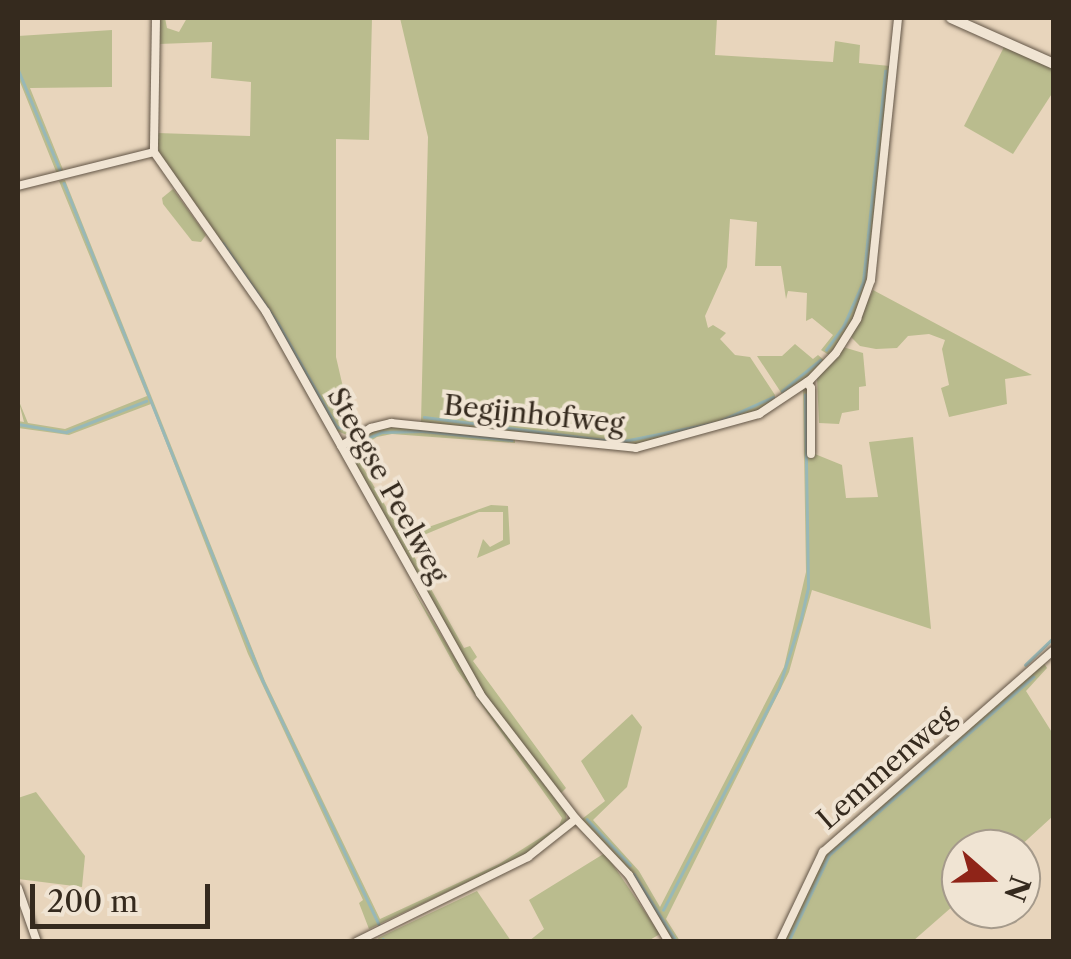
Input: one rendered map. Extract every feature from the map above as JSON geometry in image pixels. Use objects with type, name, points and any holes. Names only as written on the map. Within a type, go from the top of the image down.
[{"type":"street","points":[[18,186],[154,152],[156,18]]},
{"type":"street","name":"Begijnhofweg","points":[[340,446],[371,428],[392,423],[636,448],[759,414],[807,382],[836,353],[856,319],[871,280],[898,18]]},
{"type":"street","points":[[951,18],[1054,64]]},
{"type":"street","name":"Steegse Peelweg","points":[[154,152],[266,312],[480,694],[576,819],[628,875],[669,942]]},
{"type":"street","points":[[807,382],[811,388],[811,454]]},
{"type":"street","name":"Lemmenweg","points":[[780,942],[823,852],[1054,650]]},
{"type":"street","points":[[356,942],[528,857],[576,819]]},
{"type":"street","points":[[18,888],[37,942]]},
{"type":"green space","points":[[160,18],[165,18],[167,28],[179,32],[187,18],[372,18],[369,140],[336,139],[336,357],[352,426],[359,431],[349,436],[335,430],[279,329],[159,154],[157,133],[250,136],[251,82],[211,78],[212,42],[159,44]]},
{"type":"green space","points":[[400,18],[717,18],[715,55],[833,62],[835,41],[860,45],[859,63],[890,66],[866,285],[849,328],[829,355],[821,350],[833,335],[812,318],[806,321],[807,293],[788,291],[786,299],[781,266],[755,266],[757,222],[730,219],[727,267],[705,316],[708,328],[713,325],[726,333],[720,339],[735,355],[750,357],[775,395],[773,402],[751,415],[628,446],[421,422],[428,137]]},
{"type":"green space","points":[[112,30],[112,87],[30,88],[64,172],[57,174],[18,77],[18,36]]},
{"type":"green space","points":[[1005,45],[1053,68],[1053,92],[1013,154],[964,126]]},
{"type":"green space","points":[[65,180],[265,681],[380,919],[499,864],[559,826],[562,818],[457,670],[410,584],[455,658],[565,806],[567,824],[535,850],[369,929],[359,903],[363,900],[248,654],[151,404],[69,435],[18,428],[18,421],[24,422],[18,399],[28,423],[65,429],[147,396],[59,181]]},
{"type":"green space","points":[[173,189],[206,235],[201,242],[192,241],[163,204],[162,198]]},
{"type":"green space","points":[[873,290],[1032,375],[1005,379],[1007,404],[949,417],[941,388],[949,385],[942,349],[945,340],[929,334],[908,336],[897,348],[876,349],[860,346],[851,337]]},
{"type":"green space","points":[[795,344],[813,359],[818,355],[824,360],[806,380],[782,394],[757,356],[782,356]]},
{"type":"green space","points":[[843,347],[863,353],[866,386],[859,387],[859,410],[842,413],[839,424],[819,423],[817,378]]},
{"type":"green space","points":[[803,387],[810,390],[810,452],[842,465],[846,498],[878,497],[869,442],[913,437],[931,629],[812,590],[789,672],[666,919],[680,941],[672,941],[625,865],[582,819],[605,801],[581,761],[632,714],[642,727],[627,787],[593,820],[639,871],[660,907],[784,667],[806,572]]},
{"type":"green space","points":[[392,427],[515,437],[515,443],[392,434],[377,437],[354,452],[403,536],[491,505],[508,506],[510,544],[477,558],[483,539],[490,547],[503,540],[503,512],[479,512],[407,542],[423,574],[418,577],[346,447],[375,430]]},
{"type":"green space","points":[[426,580],[464,648],[470,646],[477,657],[473,661],[566,788],[560,794],[471,677],[420,583]]},
{"type":"green space","points":[[1044,663],[1047,668],[1026,691],[1053,734],[1053,816],[1039,829],[941,829],[941,916],[913,941],[784,942],[810,873],[829,849]]},
{"type":"green space","points":[[36,792],[85,856],[82,887],[18,879],[18,798]]},
{"type":"green space","points":[[605,853],[660,934],[648,941],[529,941],[544,929],[529,900]]},
{"type":"green space","points":[[477,891],[511,941],[380,942],[378,938]]},
{"type":"waterway","points":[[18,69],[60,170]]},
{"type":"waterway","points":[[826,350],[843,327],[863,282],[885,71]]},
{"type":"waterway","points":[[64,183],[263,681],[379,924]]},
{"type":"waterway","points":[[223,243],[278,323],[337,427],[352,430]]},
{"type":"waterway","points":[[782,391],[820,360]]},
{"type":"waterway","points":[[663,910],[779,687],[801,618],[808,588],[805,395]]},
{"type":"waterway","points":[[720,421],[773,397]]},
{"type":"waterway","points":[[18,424],[66,432],[146,401]]},
{"type":"waterway","points":[[424,417],[619,442],[713,423]]},
{"type":"waterway","points":[[352,452],[356,443],[382,432],[423,431],[512,440]]},
{"type":"waterway","points":[[1025,665],[1054,637]]},
{"type":"waterway","points":[[788,942],[829,855],[1033,677]]},
{"type":"waterway","points":[[587,819],[630,865]]},
{"type":"waterway","points":[[634,874],[677,942]]},
{"type":"waterway","points":[[383,939],[388,942]]}]
